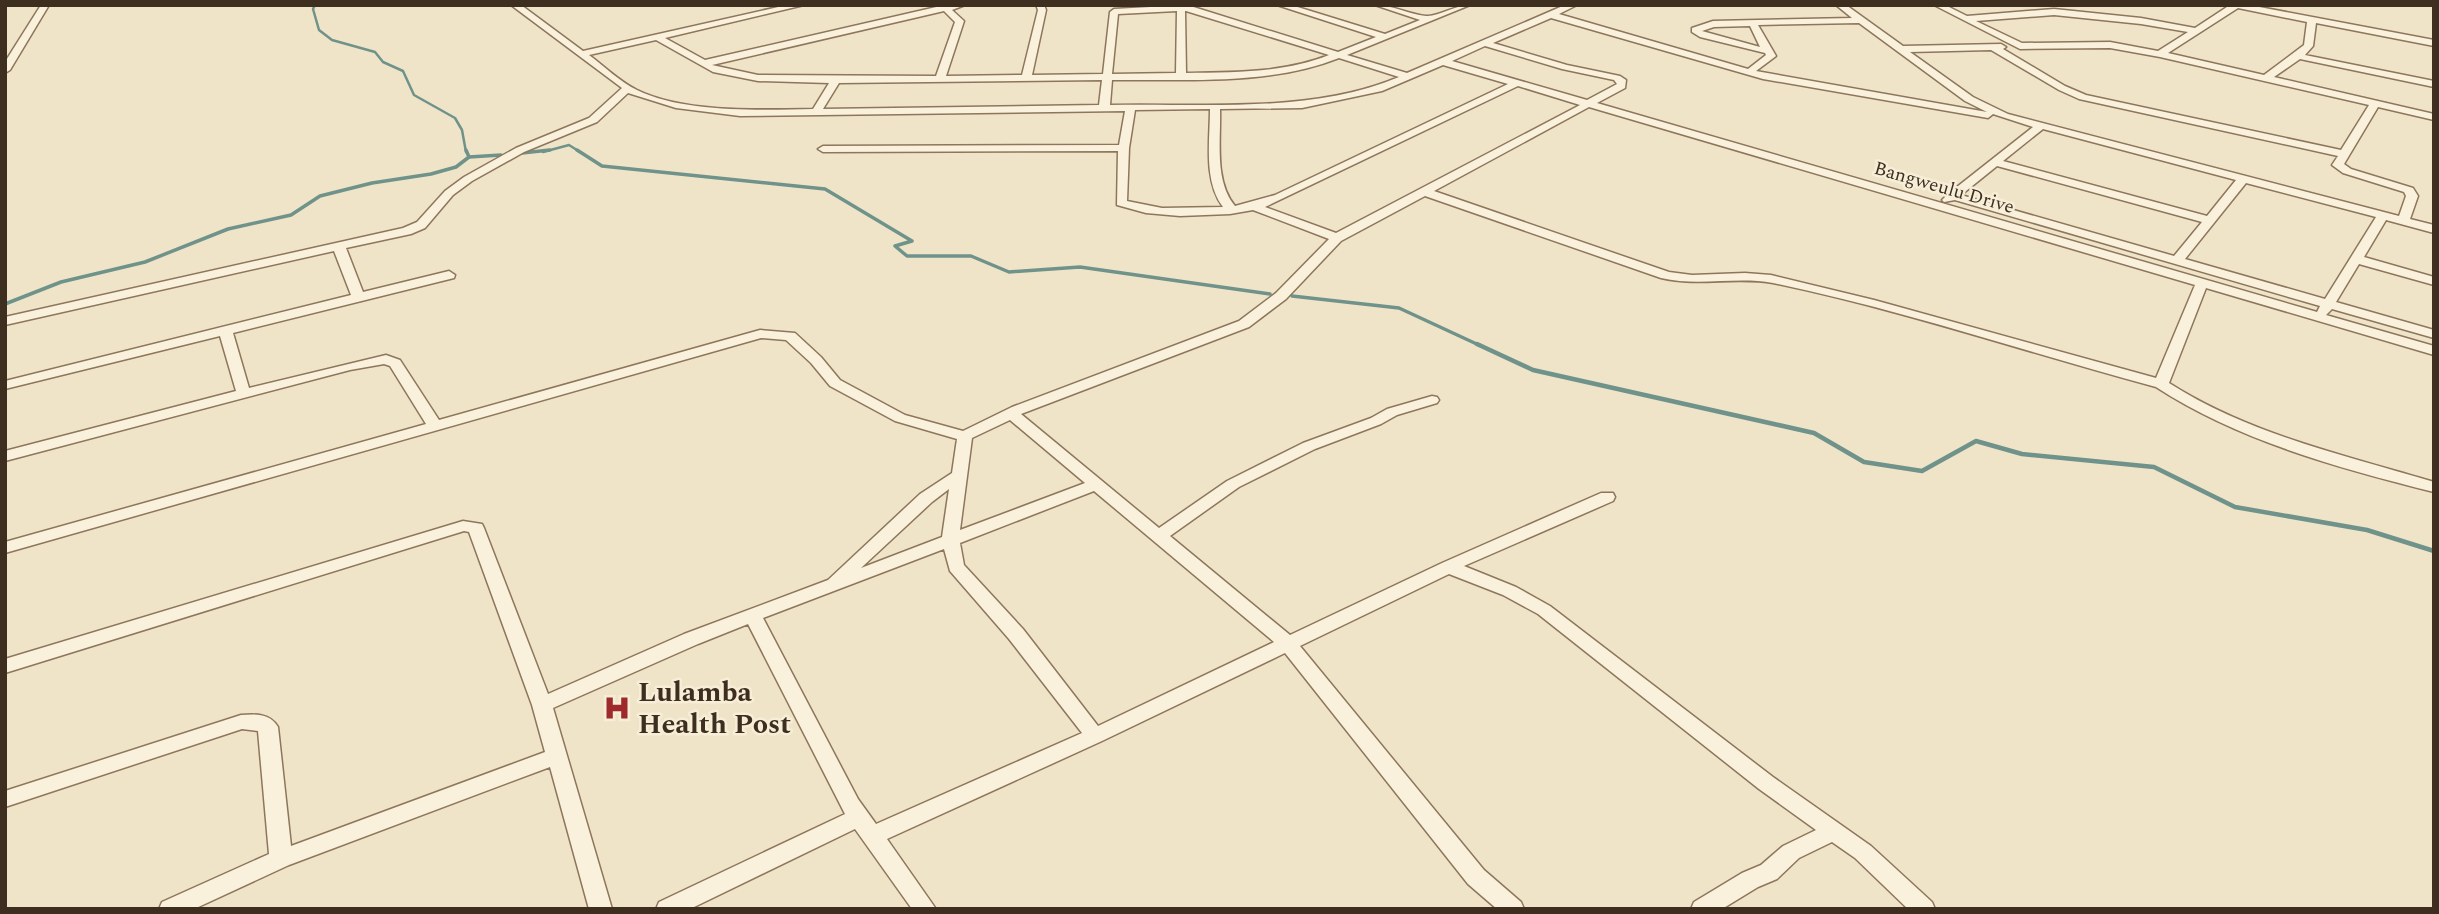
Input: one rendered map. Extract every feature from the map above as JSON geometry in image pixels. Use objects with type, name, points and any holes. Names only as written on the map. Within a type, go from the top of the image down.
[{"type":"street","points":[[5,70],[45,5]]},
{"type":"street","points":[[515,5],[627,89],[676,105],[718,111],[815,113],[1278,107],[1322,103],[1369,92],[1409,77],[1573,5]]},
{"type":"street","points":[[580,54],[800,5]]},
{"type":"street","points":[[702,64],[961,5]]},
{"type":"street","points":[[1026,78],[1042,10],[1040,5]]},
{"type":"street","points":[[1104,109],[1114,12],[1119,7],[1185,8],[1212,5]]},
{"type":"street","points":[[1281,5],[1385,37]]},
{"type":"street","points":[[1379,5],[1430,20]]},
{"type":"street","points":[[657,37],[702,64],[741,76],[836,80],[1181,76],[1281,72],[1308,67],[1466,5]]},
{"type":"street","points":[[1840,5],[1969,99],[2004,116],[2434,229]]},
{"type":"street","points":[[1938,5],[2020,46]]},
{"type":"street","points":[[2161,54],[2235,5],[2434,43]]},
{"type":"street","points":[[940,78],[960,21],[945,8]]},
{"type":"street","points":[[1185,8],[1409,77]]},
{"type":"street","points":[[1181,76],[1185,8]]},
{"type":"street","points":[[1965,19],[2054,12],[2141,21],[2196,31]]},
{"type":"street","points":[[1551,15],[1749,72],[1944,108],[2004,116]]},
{"type":"street","points":[[1771,52],[1703,35],[1695,30],[1713,24],[1859,20]]},
{"type":"street","points":[[2265,79],[2298,56],[2310,43],[2312,20]]},
{"type":"street","points":[[1749,72],[1770,59],[1771,52],[1754,29],[1754,23]]},
{"type":"street","points":[[5,548],[742,339],[777,334],[790,336],[816,360],[835,383],[900,418],[965,436],[1011,413],[1244,324],[1275,304],[1286,289],[1337,238],[1622,86],[1623,82],[1486,44]]},
{"type":"street","points":[[1902,49],[2096,44],[2161,54],[2434,117]]},
{"type":"street","points":[[1993,47],[2062,88],[2083,97],[2343,153]]},
{"type":"street","points":[[2298,56],[2434,84]]},
{"type":"street","name":"Bangweulu Drive","points":[[1445,62],[2434,351]]},
{"type":"street","points":[[815,113],[836,80]]},
{"type":"street","points":[[1129,109],[1121,203],[1169,210],[1231,209],[1253,206],[1279,197],[1517,83]]},
{"type":"street","points":[[5,321],[407,231],[421,225],[449,193],[468,179],[520,150],[593,120],[627,89]]},
{"type":"street","points":[[2375,104],[2338,163],[2342,169],[2409,190],[2412,196],[2403,221]]},
{"type":"street","points":[[1215,108],[1217,181],[1223,202],[1231,209]]},
{"type":"street","points":[[1939,206],[2039,127]]},
{"type":"street","points":[[823,149],[1124,148]]},
{"type":"street","points":[[1993,162],[2209,220]]},
{"type":"street","points":[[2176,260],[2242,180]]},
{"type":"street","points":[[1425,192],[1666,275],[1698,280],[1749,276],[1828,291],[2161,384],[2189,403],[2234,423],[2434,487]]},
{"type":"street","name":"Bangweulu Drive","points":[[1952,196],[2434,334]]},
{"type":"street","points":[[1253,206],[1337,238]]},
{"type":"street","points":[[2320,317],[2383,216]]},
{"type":"street","points":[[339,247],[359,298]]},
{"type":"street","points":[[2356,259],[2434,281]]},
{"type":"street","points":[[5,385],[449,275]]},
{"type":"street","points":[[2161,384],[2178,345],[2182,323],[2202,283]]},
{"type":"street","points":[[226,331],[244,394]]},
{"type":"street","points":[[5,456],[360,363],[386,359],[395,363],[434,425]]},
{"type":"street","points":[[1159,536],[1233,484],[1309,446],[1376,421],[1392,412],[1432,400]]},
{"type":"street","points":[[1011,413],[1287,643],[1476,877],[1513,909]]},
{"type":"street","points":[[965,436],[950,538],[956,567],[1016,634],[1095,736]]},
{"type":"street","points":[[833,583],[926,498],[959,475]]},
{"type":"street","points":[[542,705],[629,665],[658,656],[691,639],[1097,484]]},
{"type":"street","points":[[872,836],[1095,736],[1448,567],[1607,497]]},
{"type":"street","points":[[5,666],[463,526],[476,528],[542,705],[600,909]]},
{"type":"street","points":[[1448,567],[1498,584],[1545,610],[1882,868],[1924,909]]},
{"type":"street","points":[[753,616],[859,817],[925,909]]},
{"type":"street","points":[[5,799],[241,722],[257,720],[268,727],[281,859]]},
{"type":"street","points":[[170,909],[281,859],[557,756]]},
{"type":"street","points":[[667,909],[859,817]]},
{"type":"street","points":[[1702,909],[1750,880],[1769,872],[1791,852],[1832,832]]},
{"type":"waterway","points":[[315,5],[313,9],[319,30],[332,40],[375,52],[383,62],[403,71],[414,95],[455,118],[462,130],[466,152]]},
{"type":"waterway","points":[[543,152],[569,145],[580,152]]},
{"type":"waterway","points":[[466,150],[469,157]]},
{"type":"waterway","points":[[522,153],[550,150]]},
{"type":"waterway","points":[[577,150],[602,166],[825,189],[912,241],[895,246],[907,256],[971,256],[1009,272],[1080,267],[1270,294]]},
{"type":"waterway","points":[[469,157],[501,155]]},
{"type":"waterway","points":[[5,304],[61,282],[145,262],[228,229],[291,215],[320,196],[372,183],[431,174],[456,167],[469,157]]},
{"type":"waterway","points":[[1292,296],[1399,308],[1481,346]]},
{"type":"waterway","points":[[1477,344],[1533,370],[1814,433],[1864,462],[1922,471],[1976,441],[2022,454],[2154,467],[2235,507],[2367,530],[2434,551]]},
{"type":"place","name":"Lulamba Health Post","points":[[617,708]]}]
